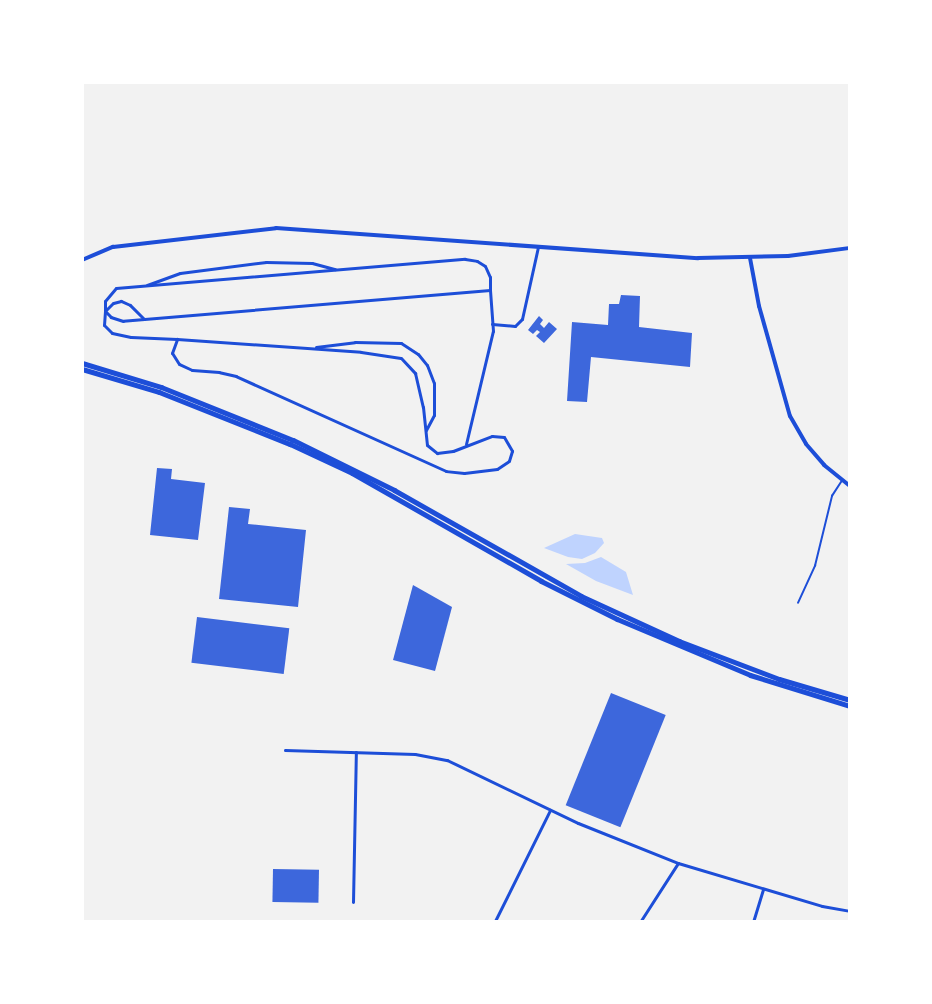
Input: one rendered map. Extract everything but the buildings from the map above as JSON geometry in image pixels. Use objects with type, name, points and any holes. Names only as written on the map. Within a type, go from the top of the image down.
[{"type":"highway","points":[[82,363],[170,391],[293,440],[384,485],[581,596],[679,641],[779,679],[849,700]]},
{"type":"highway","points":[[82,369],[159,392],[290,444],[352,473],[541,581],[617,619],[750,675],[849,705]]},
{"type":"street","points":[[82,260],[113,247],[276,228],[686,258],[750,258],[849,248]]},
{"type":"street","points":[[492,324],[515,326],[522,319],[538,247]]},
{"type":"street","points":[[750,258],[759,306],[790,416],[806,444],[849,486]]},
{"type":"street","points":[[177,339],[172,353],[179,364],[192,370],[236,376],[446,471],[464,473],[497,469],[509,461],[512,451],[504,437],[492,436],[466,444],[453,451],[437,453],[427,445],[415,373],[401,358],[307,348],[177,339],[131,337],[112,333],[104,325],[105,301],[116,288],[465,259],[477,261],[485,267],[490,277],[492,324],[466,444]]},
{"type":"street","points":[[141,286],[180,273],[266,262],[312,263],[339,270]]},
{"type":"street","points":[[105,311],[111,317],[123,321],[490,290]]},
{"type":"street","points":[[105,311],[113,303],[121,301],[130,305],[144,319]]},
{"type":"street","points":[[307,348],[355,342],[401,343],[418,354],[427,365],[435,390],[434,415],[426,432]]},
{"type":"street","points":[[285,750],[415,754],[447,760],[550,810],[678,863],[822,906],[849,911]]},
{"type":"street","points":[[353,902],[356,752]]},
{"type":"street","points":[[495,921],[550,810]]},
{"type":"street","points":[[640,921],[678,863]]},
{"type":"street","points":[[753,921],[763,889]]},
{"type":"lane","points":[[798,603],[815,566],[832,496],[842,481]]},
{"type":"water","points":[[575,534],[602,538],[604,543],[595,553],[582,559],[568,557],[544,548]]},
{"type":"water","points":[[601,557],[626,572],[633,595],[596,581],[566,564],[585,563]]}]
